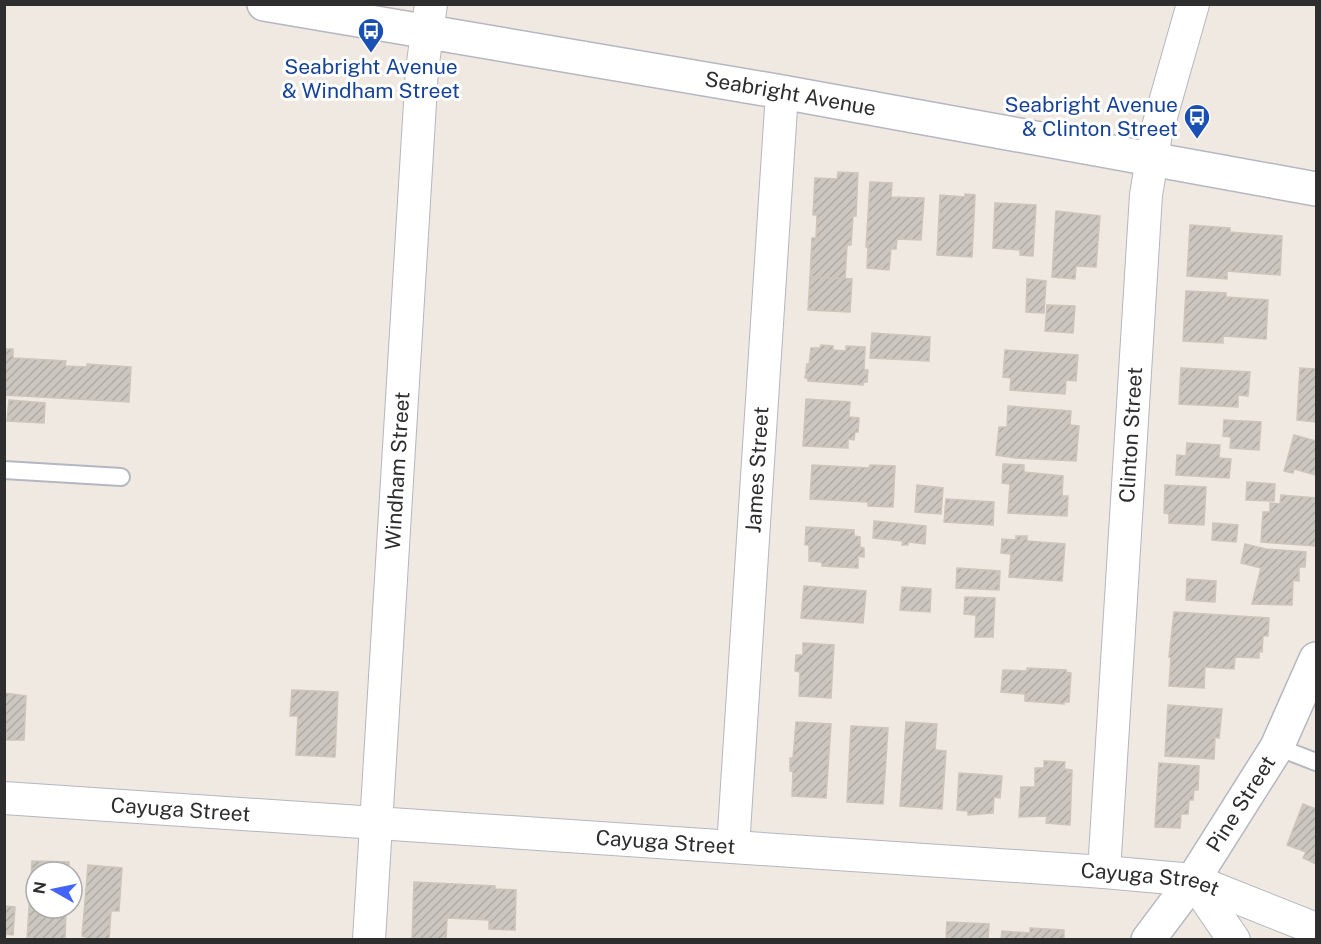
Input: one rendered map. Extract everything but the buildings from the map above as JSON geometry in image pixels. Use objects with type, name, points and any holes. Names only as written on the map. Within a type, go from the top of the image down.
[{"type":"main road","name":"Seabright Avenue","points":[[264,4],[428,18],[782,92],[1317,189]]},
{"type":"main road","name":"Pine Street","points":[[1148,939],[1193,880],[1277,747],[1317,658]]},
{"type":"street","name":"Clinton Street","points":[[1104,872],[1146,195],[1156,134],[1192,4]]},
{"type":"street","name":"Windham Street","points":[[369,939],[428,18]]},
{"type":"street","name":"James Street","points":[[733,847],[782,92]]},
{"type":"street","name":"Cayuga Street","points":[[4,798],[1104,872],[1193,880],[1317,929]]},
{"type":"street","points":[[1193,880],[1234,939]]},
{"type":"lane","points":[[4,470],[121,477]]},
{"type":"lane","points":[[1277,747],[1317,762]]},
{"type":"place","name":"Seabright Avenue & Windham Street","points":[[371,54]]},
{"type":"place","name":"Seabright Avenue & Clinton Street","points":[[1197,140]]}]
